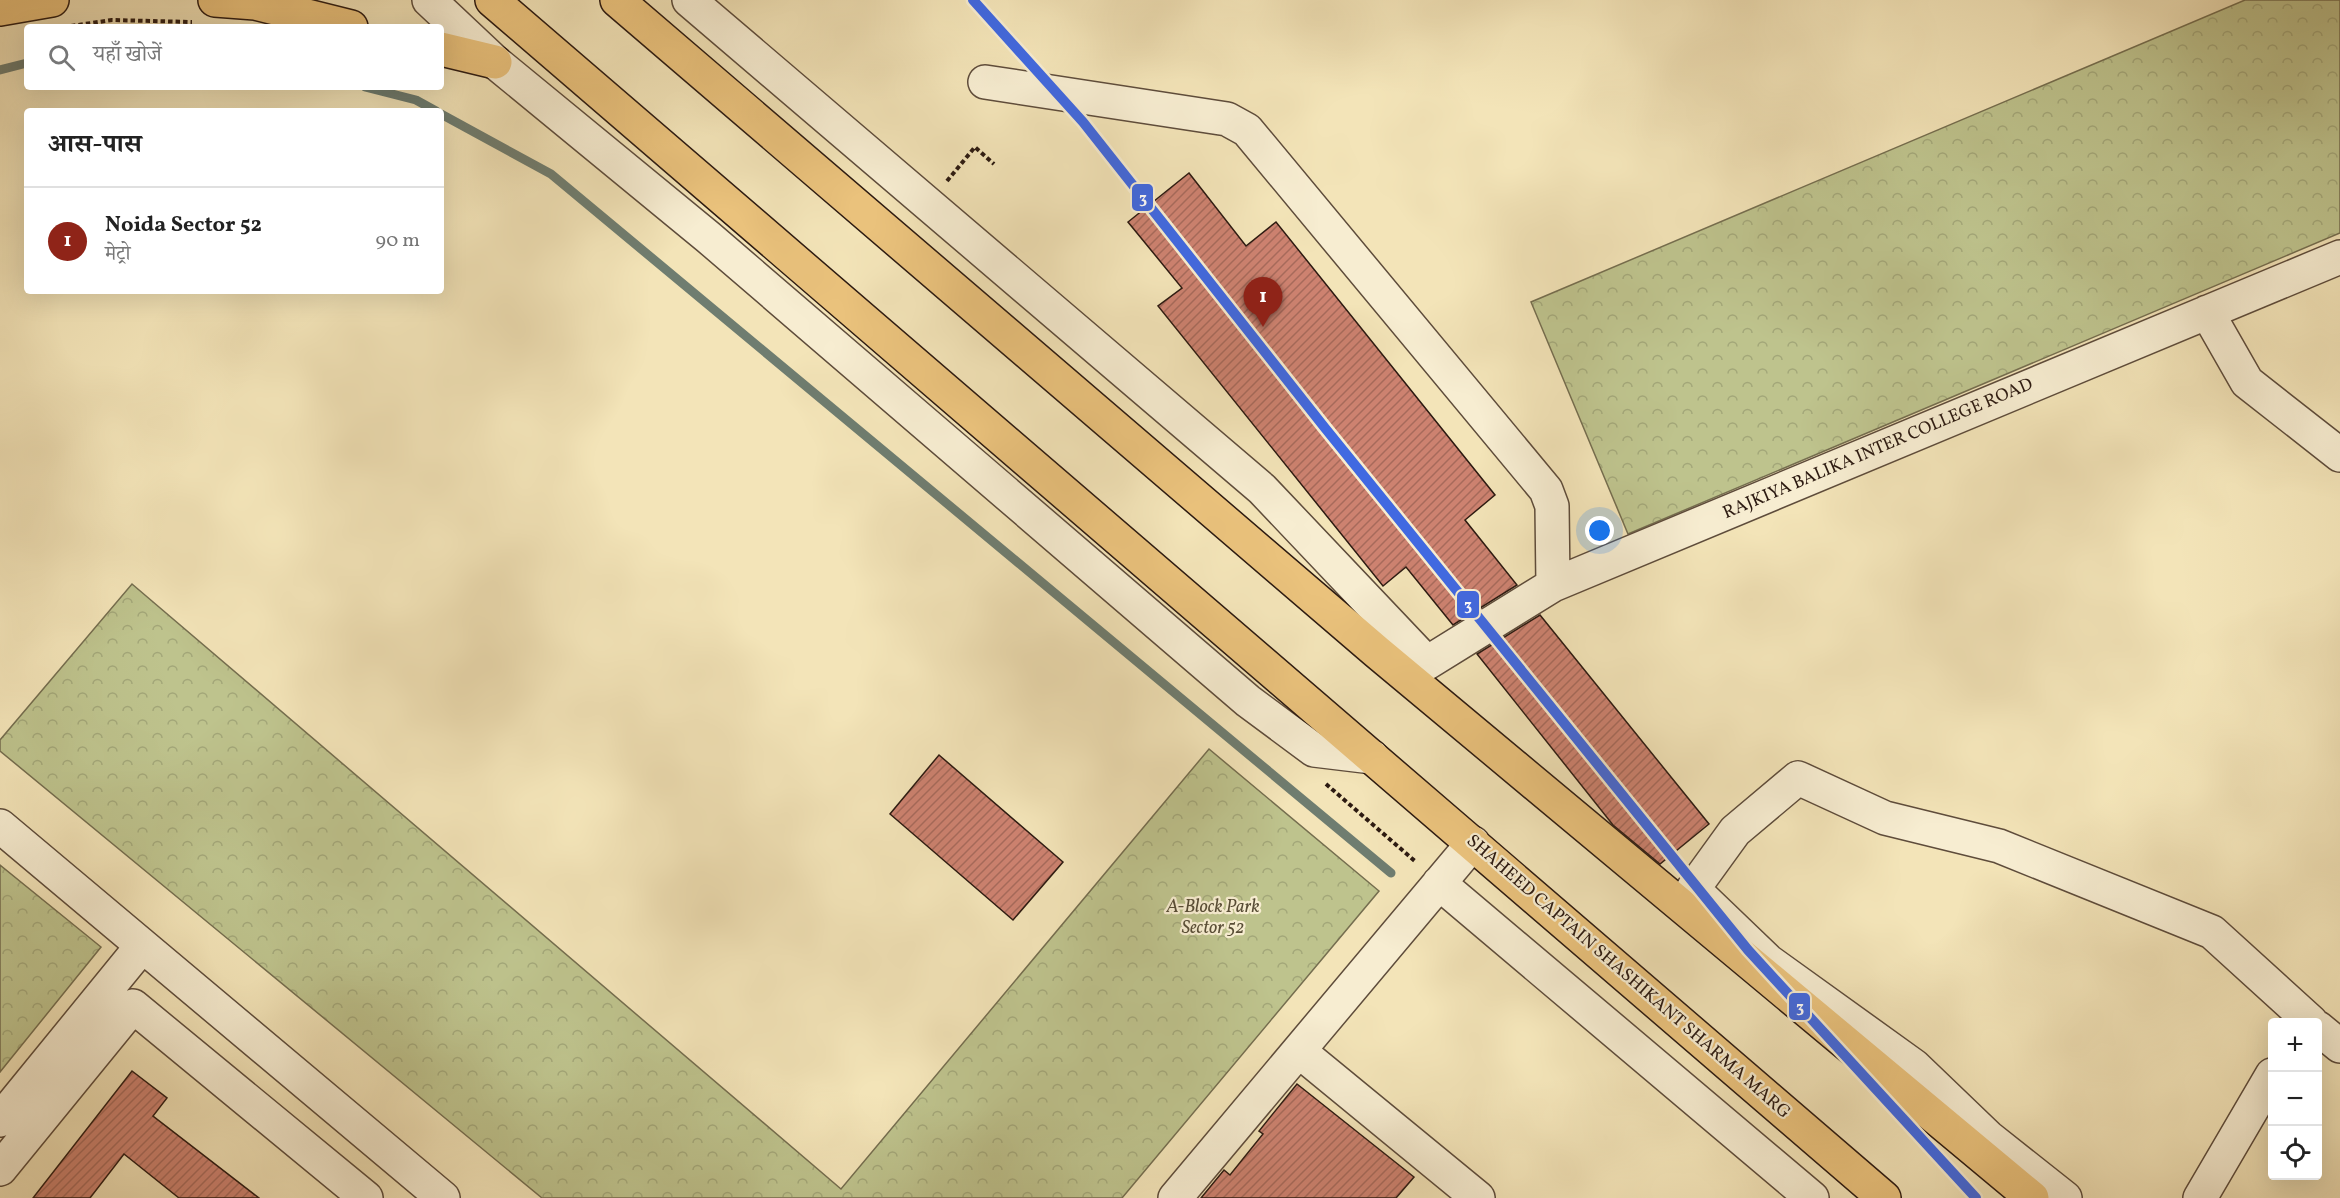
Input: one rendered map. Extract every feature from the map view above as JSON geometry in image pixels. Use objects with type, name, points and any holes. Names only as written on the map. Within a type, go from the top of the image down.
[{"type":"main road","points":[[0,9],[52,0]]},
{"type":"main road","name":"SHAHEED CAPTAIN SHASHIKANT SHARMA MARG","points":[[492,0],[1884,1198]]},
{"type":"main road","points":[[617,0],[1691,901],[2032,1198]]},
{"type":"main road","points":[[205,11],[255,3],[339,24]]},
{"type":"main road","points":[[444,50],[495,62]]},
{"type":"street","points":[[429,0],[495,62],[708,237],[1248,701],[1314,750],[1372,757]]},
{"type":"street","points":[[689,0],[1262,489],[1423,675]]},
{"type":"street","points":[[986,82],[1227,119],[1247,130],[1546,490],[1552,506],[1553,585]]},
{"type":"street","name":"RAJKIYA BALIKA INTER COLLEGE ROAD","points":[[1423,675],[1553,585],[2340,257]]},
{"type":"street","points":[[2207,312],[2247,382],[2340,455]]},
{"type":"street","points":[[2065,1198],[1988,1137],[1914,1066],[1768,961],[1691,901],[1735,831],[1798,778],[1885,818],[1999,846],[2212,932],[2304,1018]]},
{"type":"street","points":[[0,826],[443,1198]]},
{"type":"street","points":[[1175,1198],[1473,843]]},
{"type":"street","points":[[1439,883],[1812,1198]]},
{"type":"street","points":[[0,1119],[142,946]]},
{"type":"street","points":[[0,1169],[133,1006],[362,1197]]},
{"type":"street","points":[[2322,1033],[2340,1046]]},
{"type":"street","points":[[1299,1051],[1470,1195]]},
{"type":"street","points":[[2200,1198],[2268,1082]]},
{"type":"path","points":[[83,24],[205,11]]},
{"type":"path","points":[[927,204],[975,147],[994,164]]},
{"type":"green space","points":[[2245,0],[2340,0],[2340,233],[1628,534],[1531,302]]},
{"type":"green space","name":"A-Block Park Sector 52","points":[[132,584],[841,1189],[1209,749],[1379,891],[1122,1198],[542,1198],[0,751],[0,740]]},
{"type":"green space","points":[[0,865],[101,947],[0,1072]]},
{"type":"building","points":[[1189,173],[1246,246],[1276,222],[1495,495],[1465,520],[1517,585],[1453,625],[1406,567],[1383,586],[1158,306],[1182,288],[1128,222]]},
{"type":"building","points":[[1540,615],[1709,824],[1660,864],[1613,825],[1477,654]]},
{"type":"building","points":[[939,755],[1063,862],[1013,920],[890,814]]},
{"type":"building","points":[[132,1071],[167,1098],[153,1116],[259,1198],[179,1198],[124,1154],[90,1198],[33,1198]]},
{"type":"building","points":[[1297,1084],[1414,1177],[1396,1198],[1201,1198],[1224,1170],[1230,1175],[1263,1134],[1259,1131]]},
{"type":"waterway","points":[[0,70],[24,64]]},
{"type":"waterway","points":[[377,90],[416,100],[431,108]]},
{"type":"waterway","points":[[444,116],[551,174],[1391,873]]},
{"type":"transit line","name":"3","points":[[973,0],[1083,122],[1325,428],[1748,950],[1976,1198]]},
{"type":"place","name":"Noida Sector 52","points":[[1263,327]]}]
